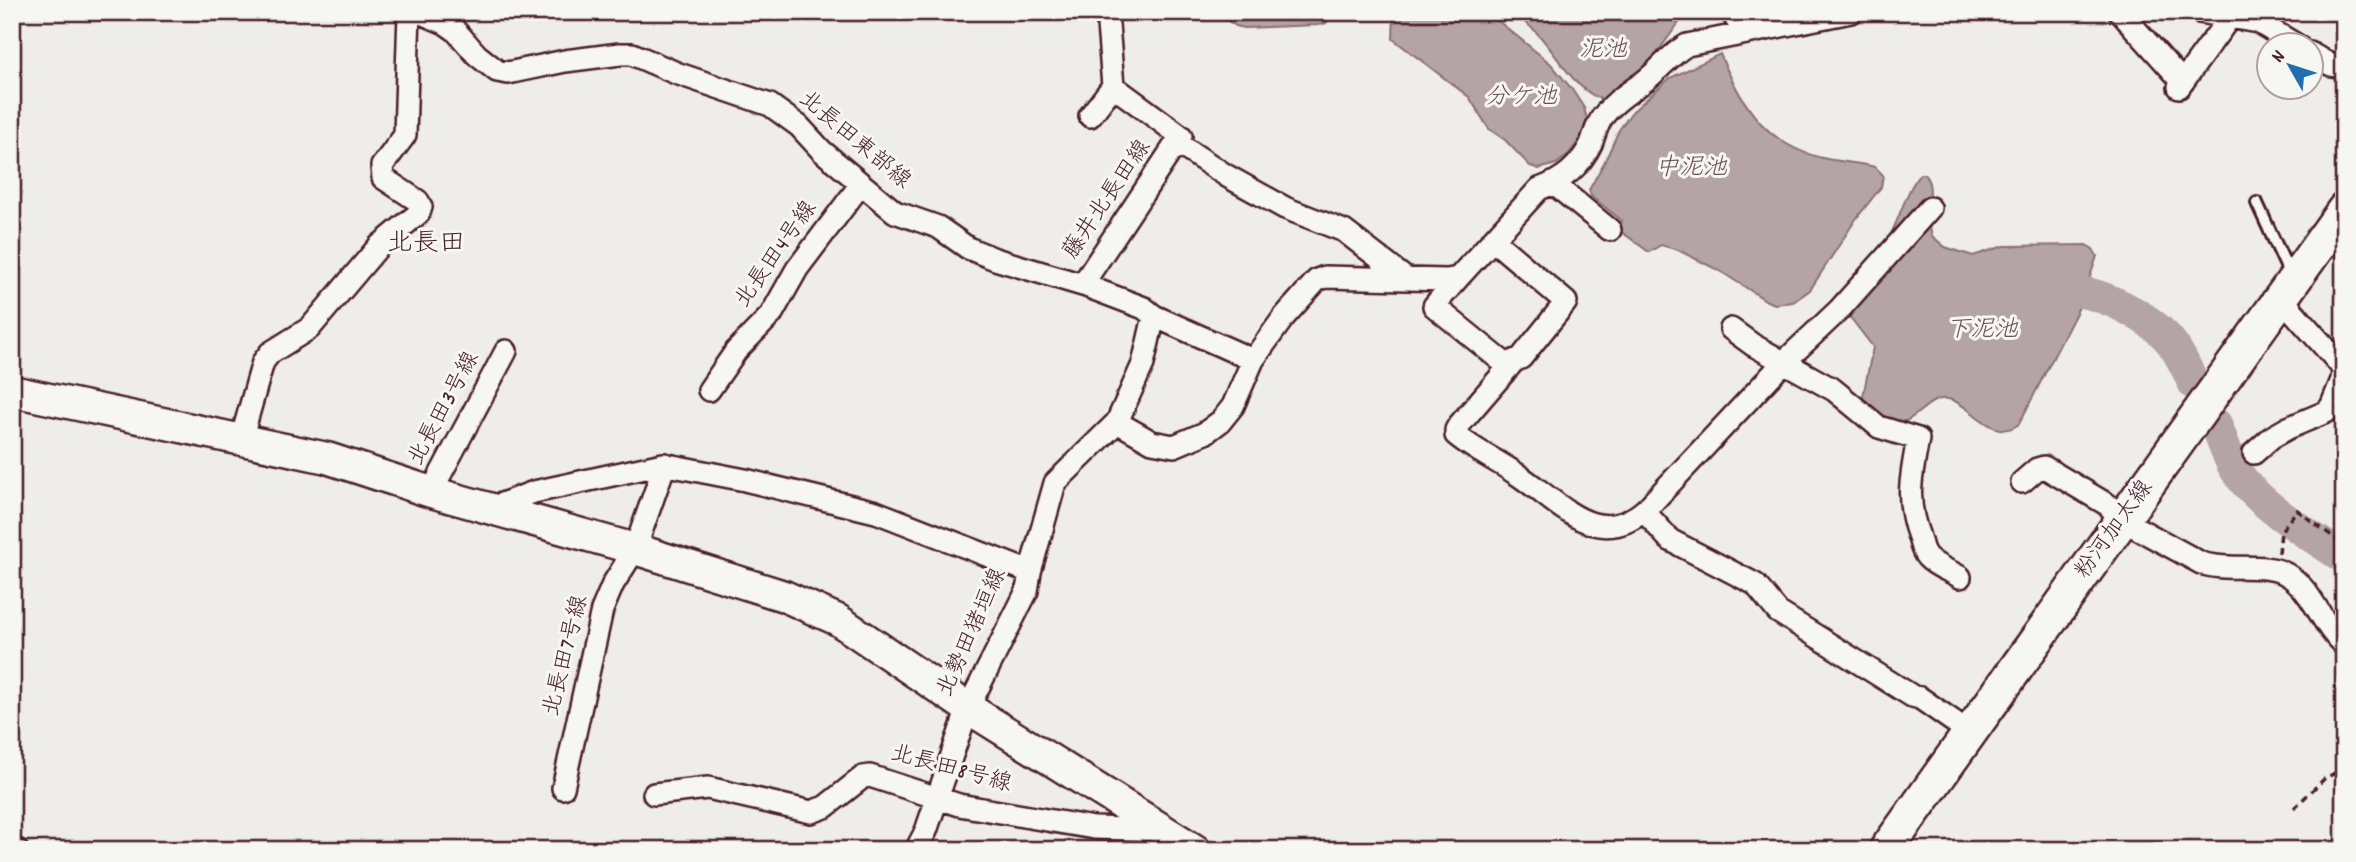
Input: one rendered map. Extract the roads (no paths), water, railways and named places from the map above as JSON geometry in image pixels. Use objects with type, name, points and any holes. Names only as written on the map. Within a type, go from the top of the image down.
[{"type":"main road","name":"粉河加太線","points":[[1886,850],[2344,210]]},
{"type":"street","points":[[241,440],[264,362],[270,353],[310,328],[379,246],[419,213],[421,207],[418,201],[383,178],[381,173],[382,166],[405,135],[409,12]]},
{"type":"street","name":"北長田東部線","points":[[419,12],[455,30],[477,55],[497,71],[508,73],[565,61],[632,54],[686,77],[770,105],[799,126],[822,151],[895,212],[938,227],[968,248],[995,259],[1082,285],[1144,308],[1154,316],[1253,360]]},
{"type":"street","points":[[1090,117],[1113,86],[1107,12]]},
{"type":"street","points":[[1731,12],[1746,33]]},
{"type":"street","points":[[1509,367],[1434,306],[1539,189],[1554,184],[1573,170],[1586,154],[1606,111],[1650,78],[1674,53],[1687,45],[1850,12]]},
{"type":"street","points":[[2120,12],[2181,84],[2213,14],[2258,22],[2275,32]]},
{"type":"street","points":[[2324,61],[2344,67]]},
{"type":"street","name":"藤井北長田線","points":[[1082,285],[1181,136],[1113,86]]},
{"type":"street","points":[[1177,144],[1285,208],[1344,231],[1405,278]]},
{"type":"street","name":"北長田4号線","points":[[709,390],[736,351],[771,315],[797,269],[861,184]]},
{"type":"street","points":[[1554,184],[1610,230]]},
{"type":"street","points":[[1493,240],[1566,302],[1521,358],[1509,367],[1459,425],[1456,435],[1517,474],[1574,517],[1605,527],[1620,525],[1644,511],[1784,362],[1839,310],[1930,208]]},
{"type":"street","points":[[1154,316],[1143,364],[1117,422],[1152,442],[1174,446],[1190,441],[1221,421],[1233,406],[1253,360],[1284,317],[1317,280],[1325,277],[1458,278]]},
{"type":"street","points":[[2254,453],[2272,437],[2326,412],[2331,407],[2342,380],[2343,370],[2339,363],[2287,289]]},
{"type":"street","points":[[1731,329],[1752,345],[1834,390],[1879,427],[1918,439],[1910,482],[1909,502],[1913,521],[1924,554],[1960,577]]},
{"type":"street","name":"北長田3号線","points":[[430,492],[506,351]]},
{"type":"street","points":[[12,391],[327,458],[430,492],[635,549],[784,596],[838,620],[968,708],[1195,850]]},
{"type":"street","name":"北勢田猪垣線","points":[[916,850],[926,831],[968,708],[1027,591],[1055,483],[1117,422]]},
{"type":"street","points":[[491,508],[534,492],[665,464],[746,480],[876,512],[1030,572]]},
{"type":"street","name":"北長田7号線","points":[[563,788],[602,610],[612,584],[635,549],[665,464]]},
{"type":"street","points":[[2022,482],[2037,469],[2044,467],[2108,505],[2122,520],[2201,563],[2214,568],[2285,573],[2302,587],[2332,634],[2344,645]]},
{"type":"street","points":[[1644,511],[1670,540],[1755,584],[1778,612],[1912,696],[1920,698],[1970,733]]},
{"type":"street","name":"北長田8号線","points":[[654,794],[708,788],[811,812],[825,807],[863,777],[870,776],[959,804],[1094,828],[1164,830]]},
{"type":"lane","points":[[2257,203],[2287,289]]},
{"type":"water","points":[[1215,12],[1334,12],[1326,23],[1318,25],[1245,28],[1236,26]]},
{"type":"water","name":"分ケ池","points":[[1394,12],[1427,12],[1441,16],[1460,12],[1484,12],[1497,20],[1551,64],[1571,88],[1584,108],[1587,119],[1581,139],[1566,157],[1556,164],[1539,169],[1530,166],[1505,140],[1489,129],[1469,97],[1393,39]]},
{"type":"water","name":"泥池","points":[[1511,12],[1664,12],[1681,20],[1648,65],[1604,100],[1575,81],[1537,33]]},
{"type":"water","name":"中泥池","points":[[1720,54],[1748,107],[1759,122],[1773,134],[1806,153],[1875,167],[1883,175],[1881,187],[1856,219],[1810,290],[1793,302],[1775,304],[1767,301],[1720,271],[1678,250],[1661,245],[1649,252],[1619,230],[1621,220],[1591,196],[1589,190],[1619,130],[1632,112],[1670,78]]},
{"type":"water","name":"下泥池","points":[[1920,174],[1924,174],[1929,184],[1928,219],[1932,236],[1945,247],[1973,256],[2004,246],[2086,245],[2093,249],[2097,256],[2081,303],[2019,424],[2010,429],[1992,427],[1952,400],[1934,401],[1913,417],[1898,423],[1862,401],[1873,347],[1840,304],[1886,243],[1910,189]]},
{"type":"waterway","points":[[2043,300],[2056,293],[2087,293],[2134,313],[2161,331],[2170,341],[2194,384]]},
{"type":"waterway","points":[[2216,424],[2232,464],[2253,492],[2298,528],[2344,558]]},
{"type":"district","name":"北長田","points":[[426,244]]}]
